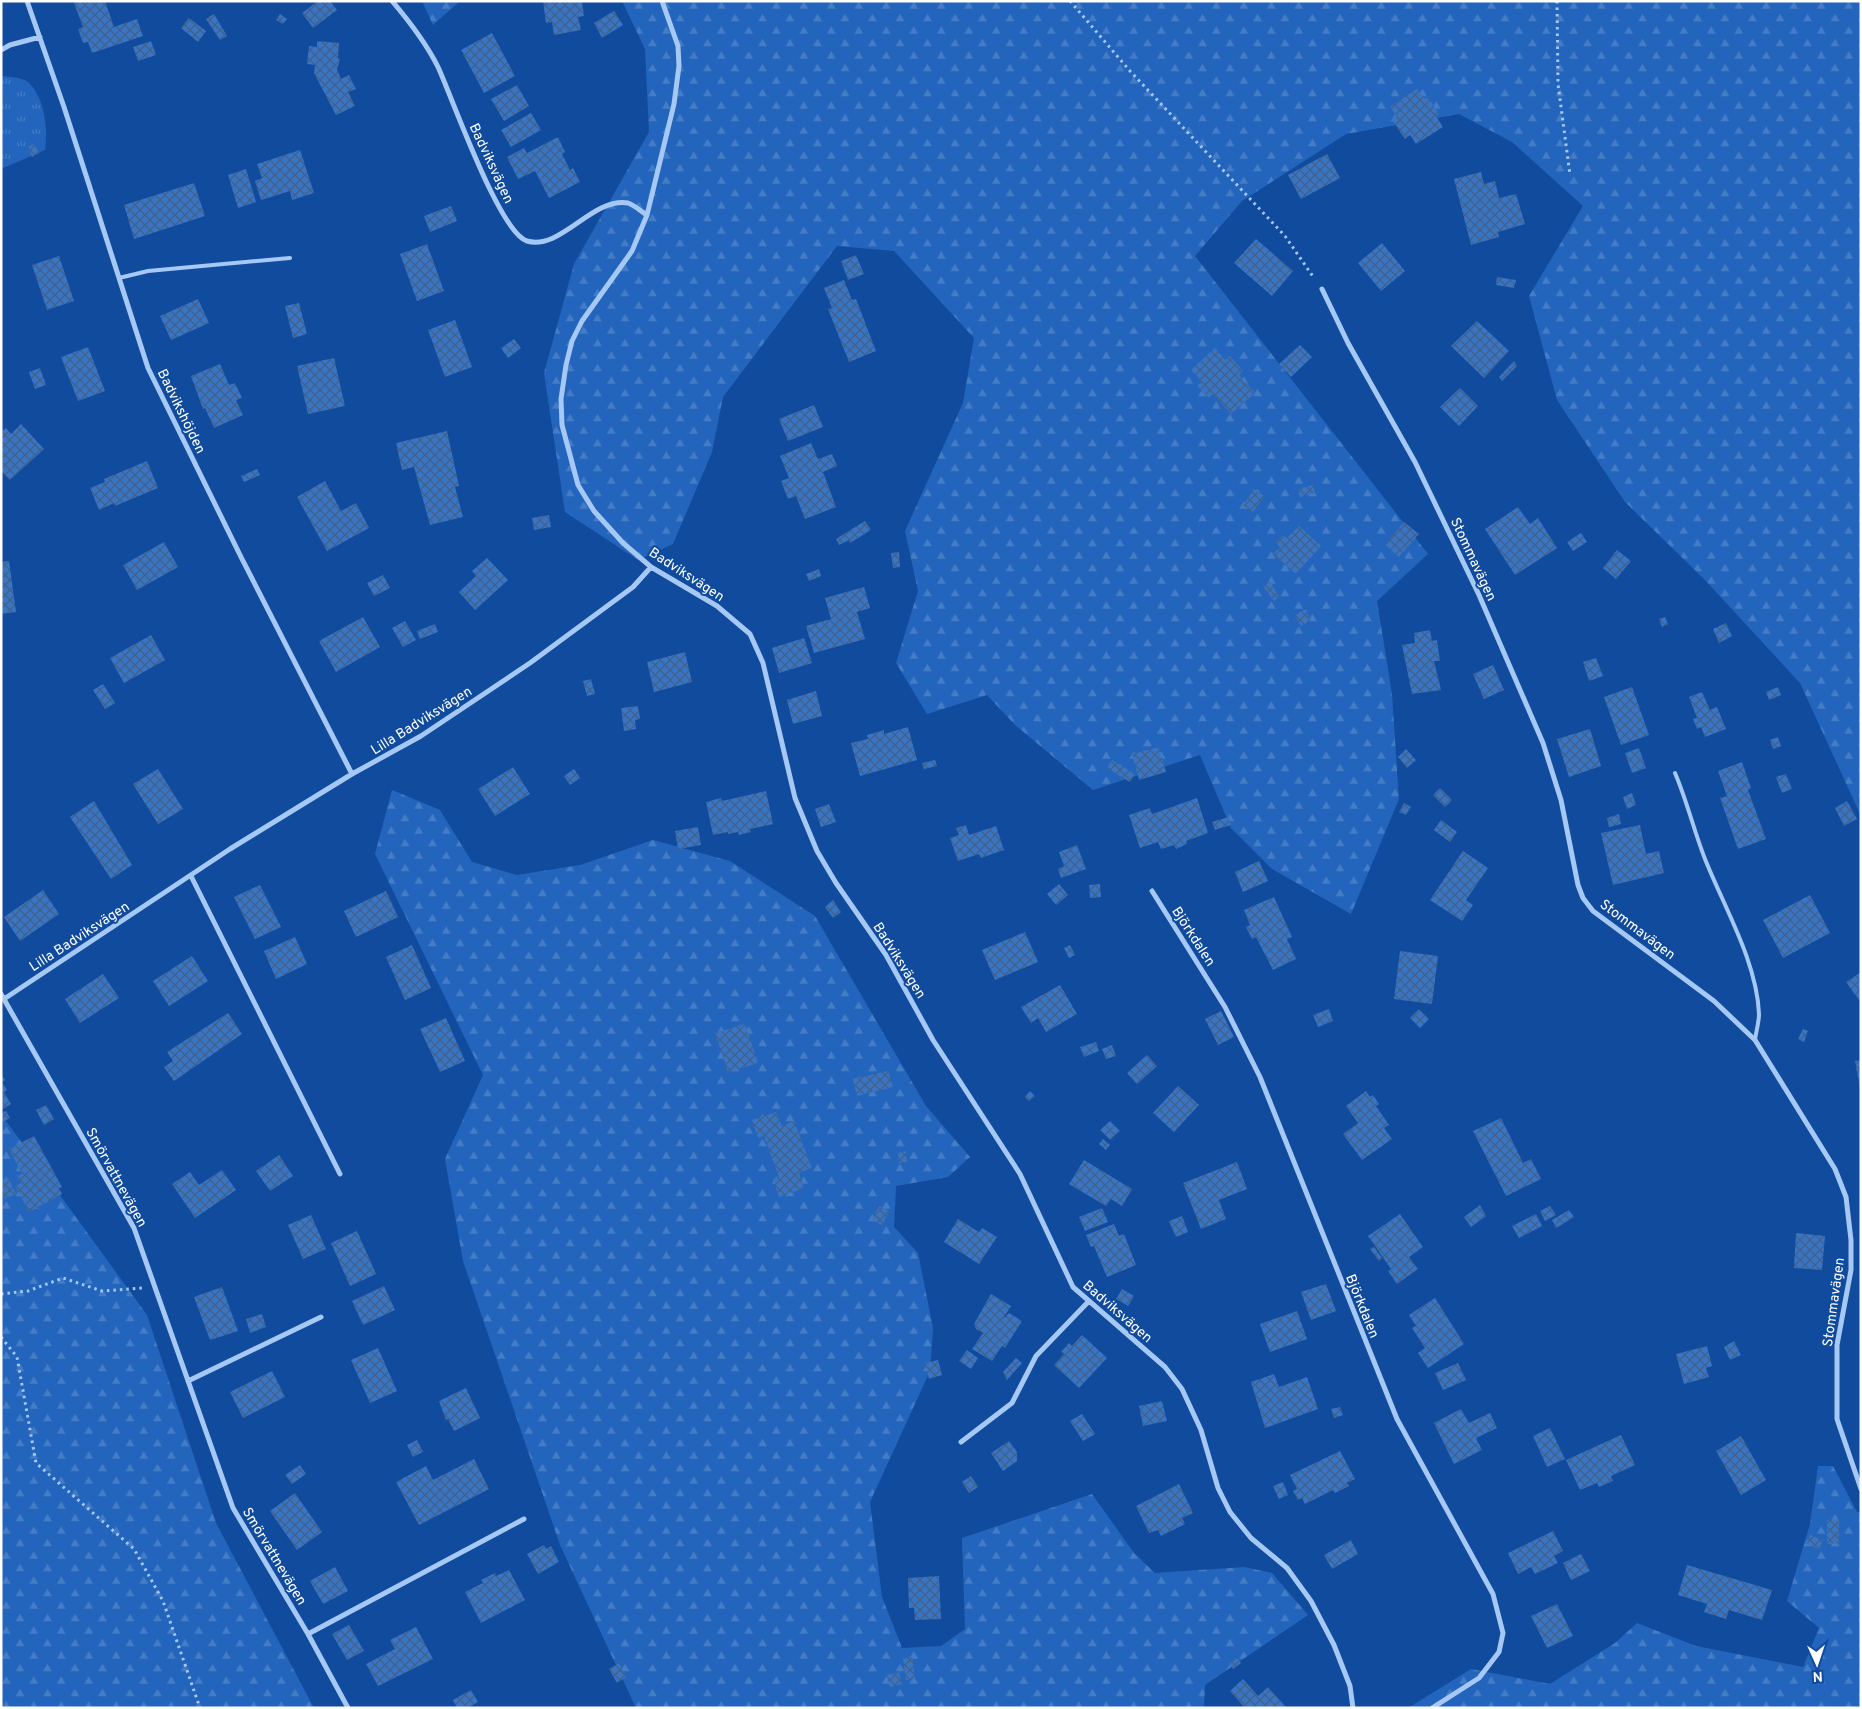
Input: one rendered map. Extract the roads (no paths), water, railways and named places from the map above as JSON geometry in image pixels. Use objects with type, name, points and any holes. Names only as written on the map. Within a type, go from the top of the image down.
[{"type":"street","name":"Badvikshöjden","points":[[27,1],[148,368],[228,532],[352,774]]},
{"type":"street","name":"Badviksvägen","points":[[392,1],[414,27],[437,65],[499,208],[521,237],[531,241],[552,238],[588,215],[612,204],[629,204],[647,215]]},
{"type":"street","name":"Badviksvägen","points":[[662,1],[678,46],[679,66],[674,104],[647,215],[632,251],[582,321],[572,341],[561,399],[562,425],[569,455],[583,495],[594,511],[623,543],[651,567],[717,606],[750,634],[764,663],[795,798],[817,851],[886,955],[933,1040],[1020,1174],[1073,1287],[1165,1367],[1182,1389],[1201,1430],[1218,1488],[1230,1512],[1251,1538],[1287,1568],[1311,1601],[1334,1645],[1350,1686],[1353,1708]]},
{"type":"street","points":[[1,50],[10,45],[40,37]]},
{"type":"street","name":"Stommavägen","points":[[1322,289],[1348,343],[1415,462],[1479,595],[1543,743],[1561,800],[1578,885],[1583,898],[1593,911],[1714,1001],[1755,1040],[1835,1169],[1846,1197],[1851,1226],[1851,1270],[1837,1346],[1836,1411],[1837,1419],[1861,1488]]},
{"type":"street","name":"Lilla Badviksvägen","points":[[3,996],[352,774],[421,736],[530,663],[633,587],[651,567]]},
{"type":"street","points":[[191,876],[340,1174]]},
{"type":"street","name":"Björkdalen","points":[[1152,892],[1225,1008],[1260,1077],[1398,1419],[1493,1594],[1504,1634],[1499,1652],[1479,1678],[1432,1708]]},
{"type":"street","name":"Smörvattnevägen","points":[[3,996],[134,1228],[233,1508],[308,1634],[348,1708]]},
{"type":"street","points":[[961,1442],[1012,1403],[1036,1356],[1089,1301]]},
{"type":"street","points":[[188,1381],[321,1317]]},
{"type":"street","points":[[308,1634],[524,1519]]},
{"type":"lane","points":[[119,278],[148,271],[290,258]]},
{"type":"lane","points":[[1675,773],[1686,799],[1705,859],[1730,913],[1756,990],[1759,1016],[1755,1040]]}]
